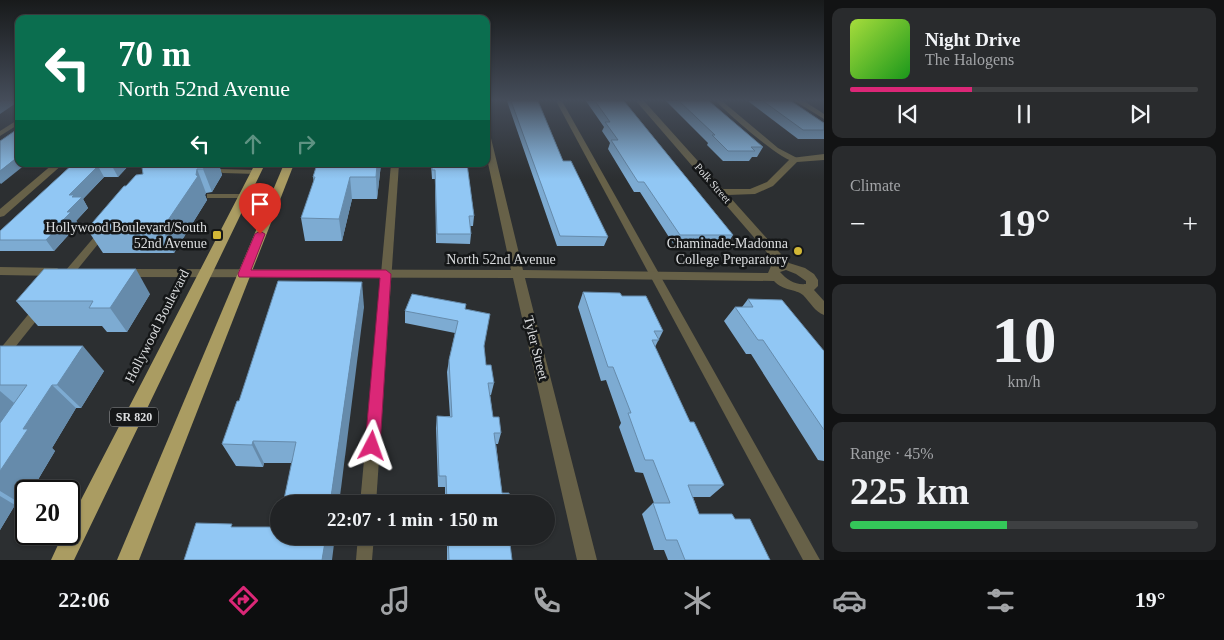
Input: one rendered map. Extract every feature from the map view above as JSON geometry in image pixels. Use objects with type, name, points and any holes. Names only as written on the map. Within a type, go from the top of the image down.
[{"type":"highway","points":[[128,560],[234,274],[288,167]]},
{"type":"highway","name":"Hollywood Boulevard","points":[[62,560],[258,168]]},
{"type":"street","name":"Polk Street","points":[[663,127],[785,266],[798,270],[808,276],[813,284],[805,289]]},
{"type":"street","name":"Tyler Street","points":[[490,152],[587,560]]},
{"type":"street","points":[[720,192],[751,192],[770,184],[794,160],[824,156]]},
{"type":"street","points":[[0,214],[55,167]]},
{"type":"street","points":[[785,266],[775,269],[777,277],[790,286],[805,289],[824,310]]},
{"type":"street","points":[[0,271],[89,272]]},
{"type":"street","name":"North 52nd Avenue","points":[[109,272],[777,277]]},
{"type":"lane","points":[[573,127],[812,560]]},
{"type":"lane","points":[[749,127],[776,150],[794,160]]},
{"type":"lane","points":[[369,495],[395,167]]},
{"type":"lane","points":[[223,172],[258,168]]},
{"type":"lane","points":[[210,196],[244,196]]},
{"type":"lane","points":[[58,286],[107,227]]},
{"type":"lane","points":[[0,358],[47,300]]},
{"type":"lane","points":[[364,560],[365,545]]},
{"type":"building","points":[[520,127],[549,127],[563,161],[571,161],[608,237],[560,236]]},
{"type":"building","points":[[609,127],[645,127],[733,235],[680,235],[644,182],[638,182],[611,140],[618,140]]},
{"type":"building","points":[[707,127],[740,127],[763,147],[751,147],[755,151],[728,151],[712,135],[715,135]]},
{"type":"building","points":[[799,127],[824,127],[824,130],[803,130]]},
{"type":"building","points":[[15,131],[15,159],[0,171],[0,141]]},
{"type":"building","points":[[70,167],[97,167],[69,195],[74,195],[72,197],[82,197],[67,212],[71,212],[46,240],[0,240],[0,231]]},
{"type":"building","points":[[142,167],[205,167],[203,169],[197,169],[196,175],[198,176],[162,229],[87,229],[124,186],[136,175],[143,174]]},
{"type":"building","points":[[316,167],[377,167],[376,177],[350,177],[339,219],[301,218],[315,177],[313,177]]},
{"type":"building","points":[[432,167],[467,167],[474,216],[469,216],[471,234],[437,234],[435,170],[432,170]]},
{"type":"building","points":[[44,269],[136,269],[110,308],[89,308],[93,301],[16,301]]},
{"type":"building","points":[[278,281],[362,282],[331,495],[285,495],[296,442],[253,441],[252,445],[222,444],[237,401],[239,401]]},
{"type":"building","points":[[583,292],[620,293],[622,296],[646,296],[663,331],[654,331],[659,340],[652,340],[690,422],[694,422],[724,485],[688,485],[699,514],[732,514],[735,519],[750,519],[770,560],[685,560],[677,540],[666,540],[653,503],[670,503],[653,460],[645,460],[628,413],[631,413],[613,367],[608,367]]},
{"type":"building","points":[[412,294],[466,304],[465,309],[490,314],[484,346],[486,365],[491,365],[494,383],[488,383],[493,417],[499,417],[501,433],[494,433],[502,493],[509,493],[509,495],[447,495],[446,476],[439,476],[437,416],[452,417],[449,360],[458,321],[405,311]]},
{"type":"building","points":[[748,299],[782,300],[824,351],[824,430],[763,340],[758,340],[735,307],[753,307]]},
{"type":"building","points":[[0,346],[83,346],[57,385],[52,385],[23,429],[28,429],[0,471],[0,423],[27,385],[0,385]]},
{"type":"building","points":[[196,523],[232,524],[231,527],[270,527],[270,545],[324,545],[322,560],[184,560]]},
{"type":"building","points":[[448,545],[510,545],[512,560],[449,560]]},
{"type":"place","name":"Hollywood Boulevard/South 52nd Avenue","points":[[217,235]]},
{"type":"place","name":"Chaminade-Madonna College Preparatory","points":[[798,251]]},
{"type":"route","points":[[260,234],[243,274],[386,274],[372,446]]}]
